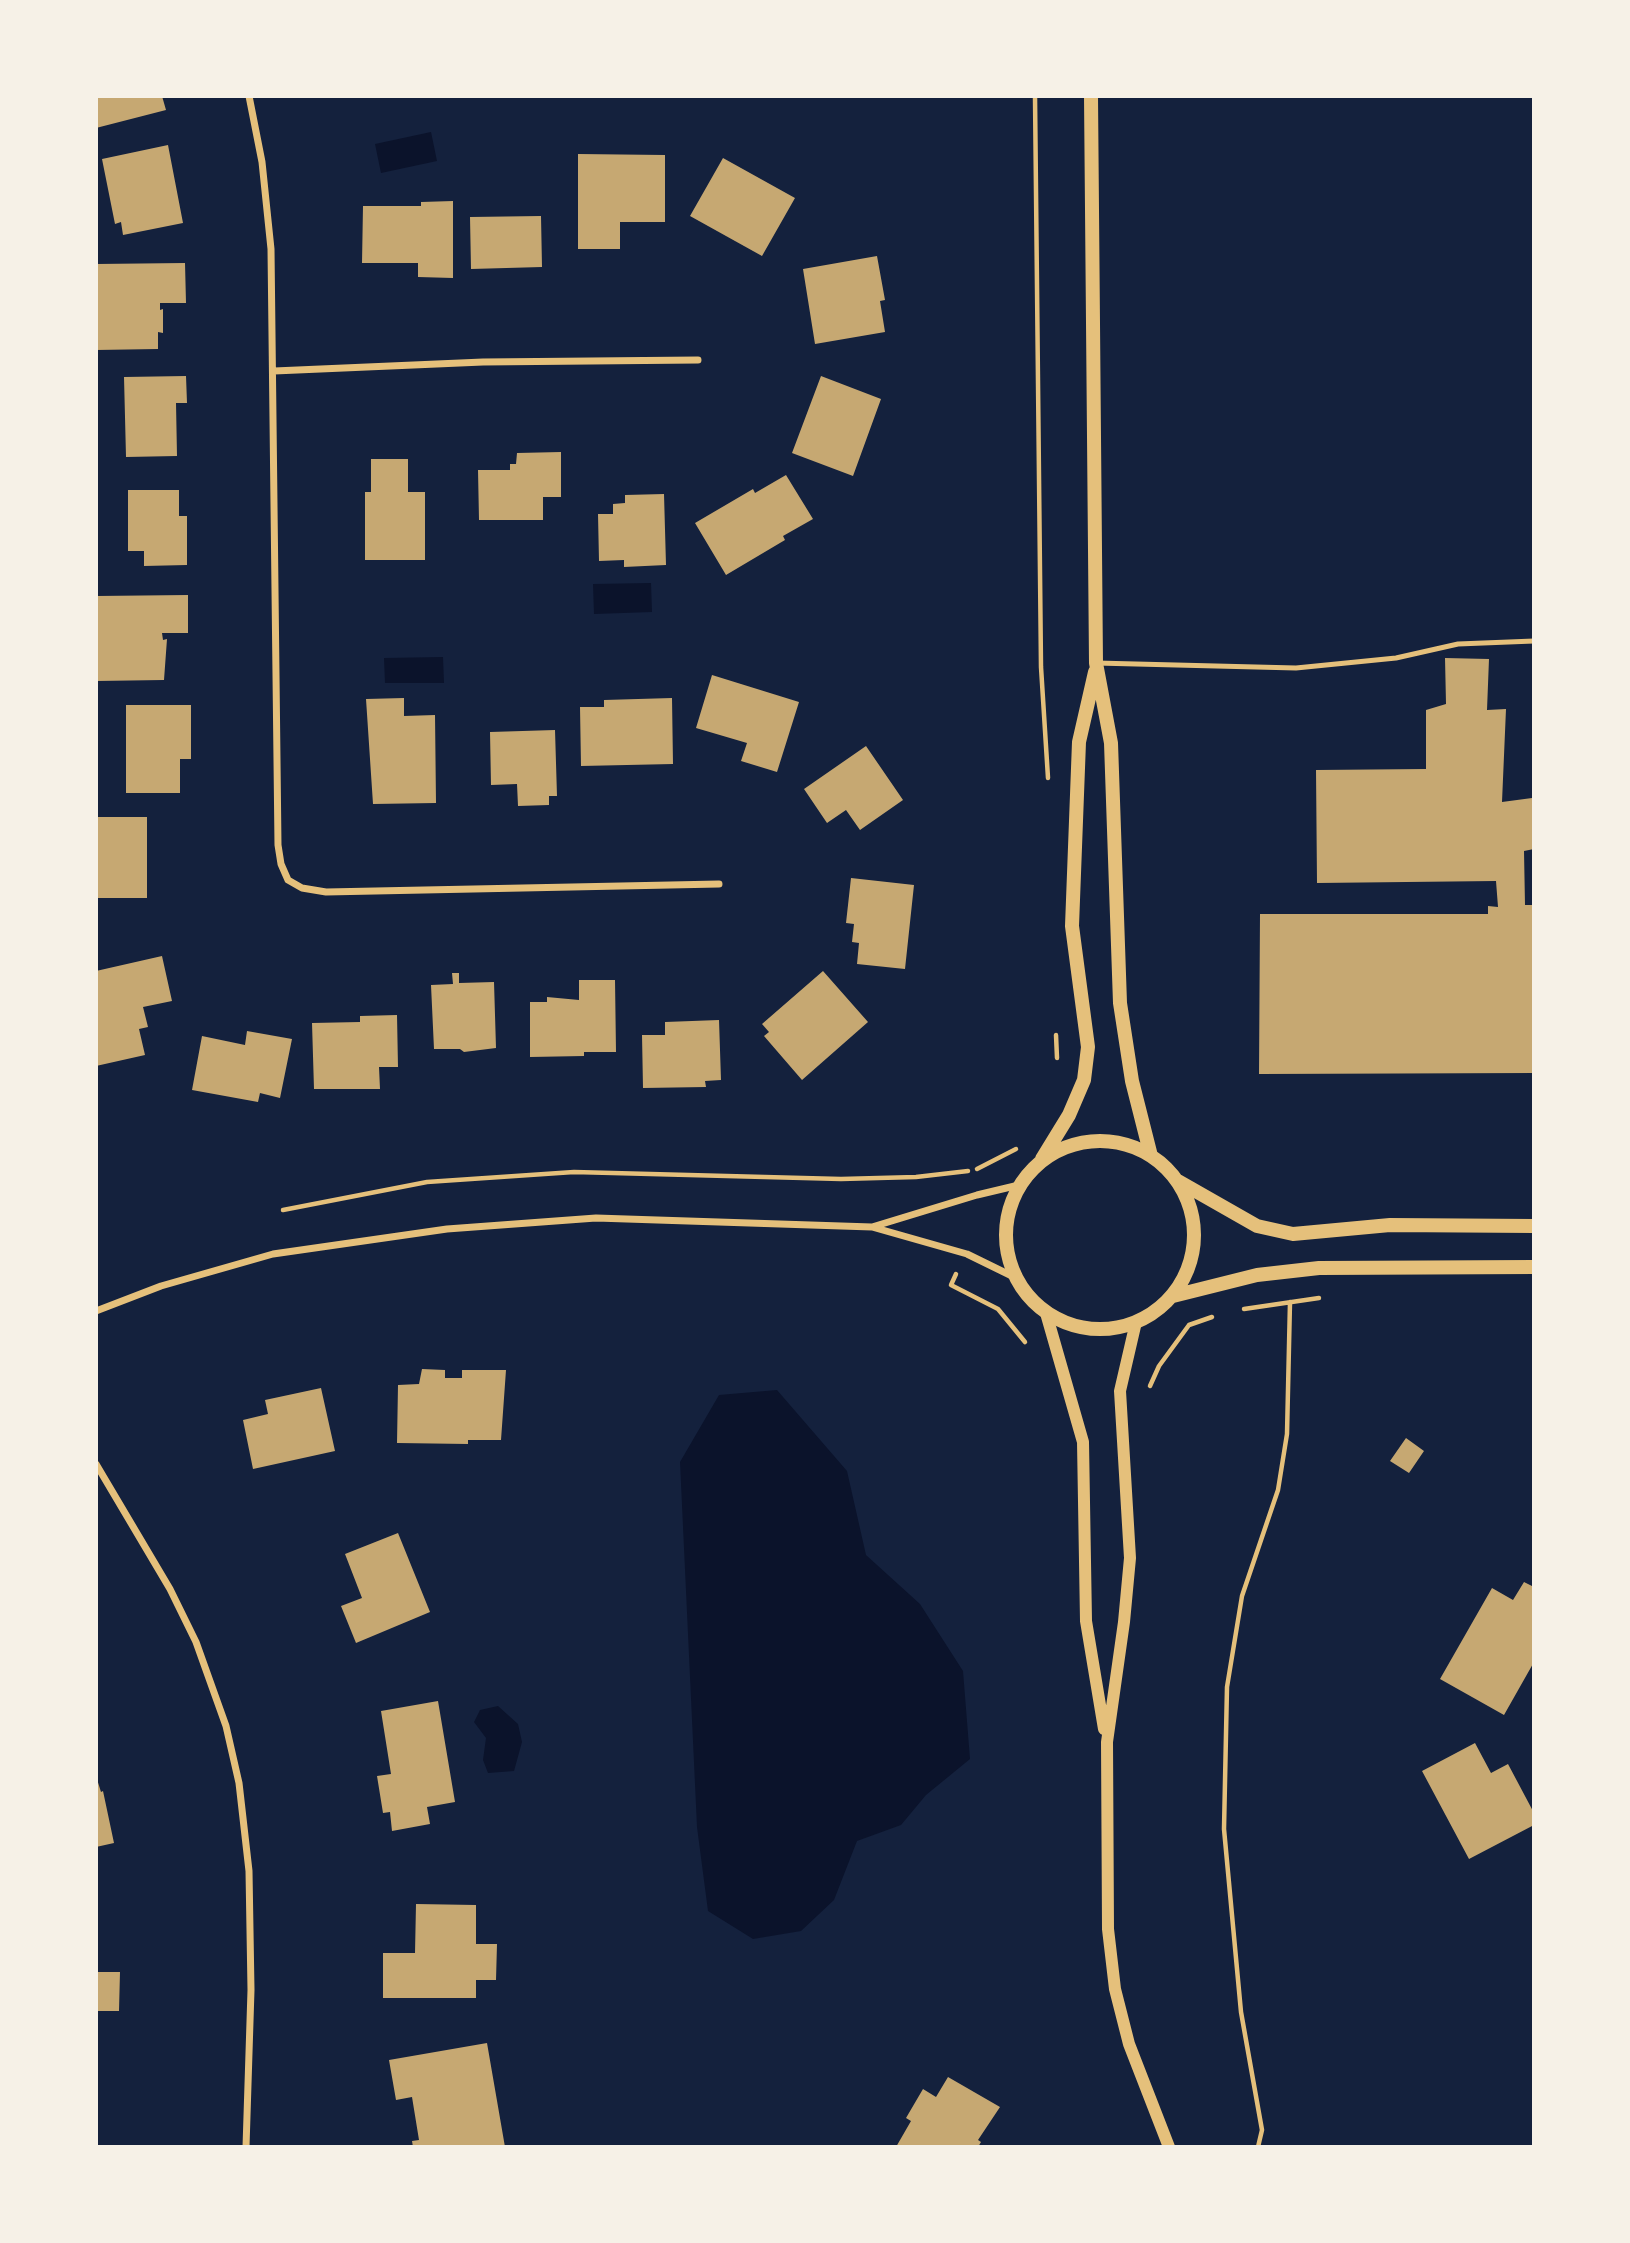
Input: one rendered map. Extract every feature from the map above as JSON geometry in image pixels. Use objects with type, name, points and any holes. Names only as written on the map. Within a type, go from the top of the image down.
[{"type":"main road","points":[[1090,96],[1096,663],[1111,743],[1120,1003],[1132,1081],[1151,1156]]},
{"type":"main road","points":[[1096,663],[1079,742],[1073,913],[1088,1047],[1084,1080],[1069,1115],[1040,1161],[1019,1185],[1007,1215],[1005,1247],[1014,1277],[1046,1313],[1068,1324],[1093,1329],[1136,1322],[1156,1311],[1173,1296],[1188,1269],[1194,1240],[1191,1209],[1178,1181]]},
{"type":"main road","points":[[1040,1161],[1066,1147],[1095,1141],[1124,1144],[1151,1156],[1178,1181],[1256,1226],[1293,1234],[1390,1225],[1534,1226]]},
{"type":"main road","points":[[1173,1296],[1257,1275],[1319,1268],[1534,1267]]},
{"type":"street","points":[[249,96],[262,162],[271,249],[278,845],[281,864],[288,880],[302,888],[326,892],[719,884]]},
{"type":"street","points":[[274,371],[483,362],[698,360]]},
{"type":"street","points":[[872,1227],[1019,1185]]},
{"type":"street","points":[[96,1311],[161,1286],[273,1254],[447,1229],[596,1218],[872,1227],[967,1254],[1014,1277]]},
{"type":"street","points":[[1046,1313],[1083,1442],[1086,1621],[1107,1742]]},
{"type":"street","points":[[1136,1322],[1120,1391],[1130,1558],[1107,1742],[1108,1929],[1115,1989],[1129,2044],[1169,2147]]},
{"type":"street","points":[[96,1464],[170,1589],[196,1642],[226,1726],[239,1783],[249,1871],[251,1990],[247,2147]]},
{"type":"lane","points":[[1096,663],[1296,667],[1396,658],[1458,644],[1534,641]]},
{"type":"path","points":[[1035,96],[1041,667],[1049,792]]},
{"type":"path","points":[[1055,1024],[1057,1061]]},
{"type":"path","points":[[283,1210],[427,1182],[574,1172],[841,1179],[916,1177],[975,1170],[1018,1147]]},
{"type":"path","points":[[951,1284],[998,1309],[1025,1342],[1029,1355]]},
{"type":"path","points":[[1239,1310],[1326,1297]]},
{"type":"path","points":[[1258,2147],[1262,2130],[1241,2012],[1224,1829],[1227,1687],[1242,1595],[1279,1479],[1287,1434],[1290,1302]]},
{"type":"path","points":[[1147,1395],[1159,1366],[1189,1325],[1214,1316]]},
{"type":"water","points":[[431,132],[437,161],[381,173],[375,144]]},
{"type":"water","points":[[651,583],[652,612],[594,614],[593,584]]},
{"type":"water","points":[[443,657],[444,683],[385,683],[384,658]]},
{"type":"water","points":[[777,1390],[847,1471],[866,1555],[920,1604],[963,1671],[970,1759],[926,1795],[901,1825],[857,1841],[834,1900],[801,1931],[753,1939],[708,1911],[697,1827],[680,1462],[719,1395]]},
{"type":"water","points":[[498,1706],[518,1724],[522,1742],[514,1771],[488,1773],[483,1760],[486,1738],[474,1722],[480,1710]]},
{"type":"building","points":[[96,96],[162,96],[166,110],[96,128]]},
{"type":"building","points":[[168,145],[183,223],[123,235],[121,222],[115,224],[102,159]]},
{"type":"building","points":[[578,154],[665,155],[665,222],[620,222],[620,249],[578,249]]},
{"type":"building","points":[[723,158],[795,198],[762,256],[690,216]]},
{"type":"building","points":[[453,201],[453,278],[418,277],[418,263],[362,263],[363,206],[421,206],[421,202]]},
{"type":"building","points":[[541,216],[542,267],[471,269],[470,217]]},
{"type":"building","points":[[877,256],[885,300],[880,301],[885,332],[815,344],[803,269]]},
{"type":"building","points":[[185,263],[186,303],[160,303],[160,310],[163,309],[163,333],[158,332],[158,349],[96,350],[96,264]]},
{"type":"building","points":[[186,376],[187,403],[176,403],[177,456],[126,457],[124,377]]},
{"type":"building","points":[[821,376],[881,399],[853,476],[792,453]]},
{"type":"building","points":[[561,452],[561,497],[543,497],[543,520],[479,520],[478,470],[510,470],[510,464],[516,464],[517,453]]},
{"type":"building","points":[[371,459],[408,459],[408,492],[425,492],[425,560],[365,560],[365,492],[371,492]]},
{"type":"building","points":[[786,475],[813,519],[783,536],[785,540],[726,575],[695,523],[753,489],[755,493]]},
{"type":"building","points":[[128,490],[179,490],[179,516],[187,516],[187,565],[144,566],[144,551],[128,551]]},
{"type":"building","points":[[664,494],[666,565],[624,567],[624,560],[599,561],[598,514],[613,514],[613,504],[625,503],[625,495]]},
{"type":"building","points":[[188,595],[188,633],[162,633],[163,640],[167,639],[164,680],[96,681],[96,596]]},
{"type":"building","points":[[1445,658],[1489,659],[1487,710],[1506,709],[1502,802],[1532,798],[1534,849],[1524,851],[1525,905],[1534,905],[1534,1073],[1259,1074],[1260,914],[1488,914],[1488,906],[1498,907],[1496,881],[1317,883],[1316,770],[1426,769],[1426,710],[1446,704]]},
{"type":"building","points":[[712,675],[799,702],[777,772],[741,761],[747,743],[696,728]]},
{"type":"building","points":[[404,698],[404,716],[435,715],[436,803],[373,804],[366,699]]},
{"type":"building","points":[[672,698],[673,764],[581,766],[580,707],[604,707],[604,700]]},
{"type":"building","points":[[126,705],[191,705],[191,759],[180,759],[180,793],[126,793]]},
{"type":"building","points":[[555,730],[557,796],[549,796],[549,805],[518,806],[517,784],[491,785],[490,732]]},
{"type":"building","points":[[866,746],[903,800],[860,830],[846,810],[827,823],[804,789]]},
{"type":"building","points":[[96,817],[147,817],[147,898],[96,898]]},
{"type":"building","points":[[851,878],[914,885],[905,969],[857,964],[859,943],[852,942],[854,924],[846,923]]},
{"type":"building","points":[[162,956],[172,1001],[143,1007],[148,1027],[139,1029],[145,1055],[96,1066],[96,971]]},
{"type":"building","points":[[823,971],[868,1022],[802,1080],[764,1036],[769,1032],[762,1024]]},
{"type":"building","points":[[452,973],[459,973],[459,983],[494,982],[496,1048],[464,1052],[460,1049],[434,1049],[431,985],[453,984]]},
{"type":"building","points":[[579,980],[615,980],[616,1052],[584,1052],[584,1056],[530,1057],[530,1002],[547,1002],[547,997],[579,1000]]},
{"type":"building","points":[[397,1015],[398,1067],[379,1067],[380,1089],[314,1089],[312,1023],[360,1022],[360,1016]]},
{"type":"building","points":[[719,1020],[721,1080],[705,1081],[706,1087],[643,1088],[642,1035],[665,1035],[665,1022]]},
{"type":"building","points":[[247,1031],[292,1039],[280,1098],[260,1093],[258,1102],[192,1090],[202,1036],[245,1045]]},
{"type":"building","points":[[422,1369],[445,1370],[445,1378],[462,1378],[462,1370],[506,1370],[501,1440],[468,1440],[468,1444],[397,1443],[398,1385],[419,1384]]},
{"type":"building","points":[[321,1388],[335,1451],[253,1469],[243,1420],[268,1414],[265,1400]]},
{"type":"building","points":[[1406,1438],[1424,1451],[1409,1473],[1390,1461]]},
{"type":"building","points":[[398,1533],[430,1612],[356,1643],[341,1606],[362,1598],[345,1554]]},
{"type":"building","points":[[1524,1582],[1534,1587],[1534,1662],[1504,1715],[1440,1679],[1492,1588],[1513,1600]]},
{"type":"building","points":[[438,1701],[455,1802],[427,1807],[430,1824],[392,1831],[390,1812],[383,1813],[377,1776],[391,1774],[381,1711]]},
{"type":"building","points":[[1475,1743],[1491,1773],[1508,1764],[1534,1813],[1534,1825],[1469,1859],[1422,1771]]},
{"type":"building","points":[[96,1776],[101,1792],[103,1791],[114,1843],[96,1847]]},
{"type":"building","points":[[416,1904],[476,1905],[476,1944],[497,1944],[496,1980],[476,1980],[476,1998],[383,1998],[383,1953],[415,1953]]},
{"type":"building","points":[[96,1972],[120,1972],[119,2011],[96,2011]]},
{"type":"building","points":[[487,2043],[505,2147],[413,2147],[412,2141],[419,2140],[412,2097],[396,2100],[389,2060]]},
{"type":"building","points":[[948,2077],[1000,2107],[978,2140],[981,2142],[978,2147],[896,2147],[911,2121],[906,2118],[923,2089],[936,2097]]}]
